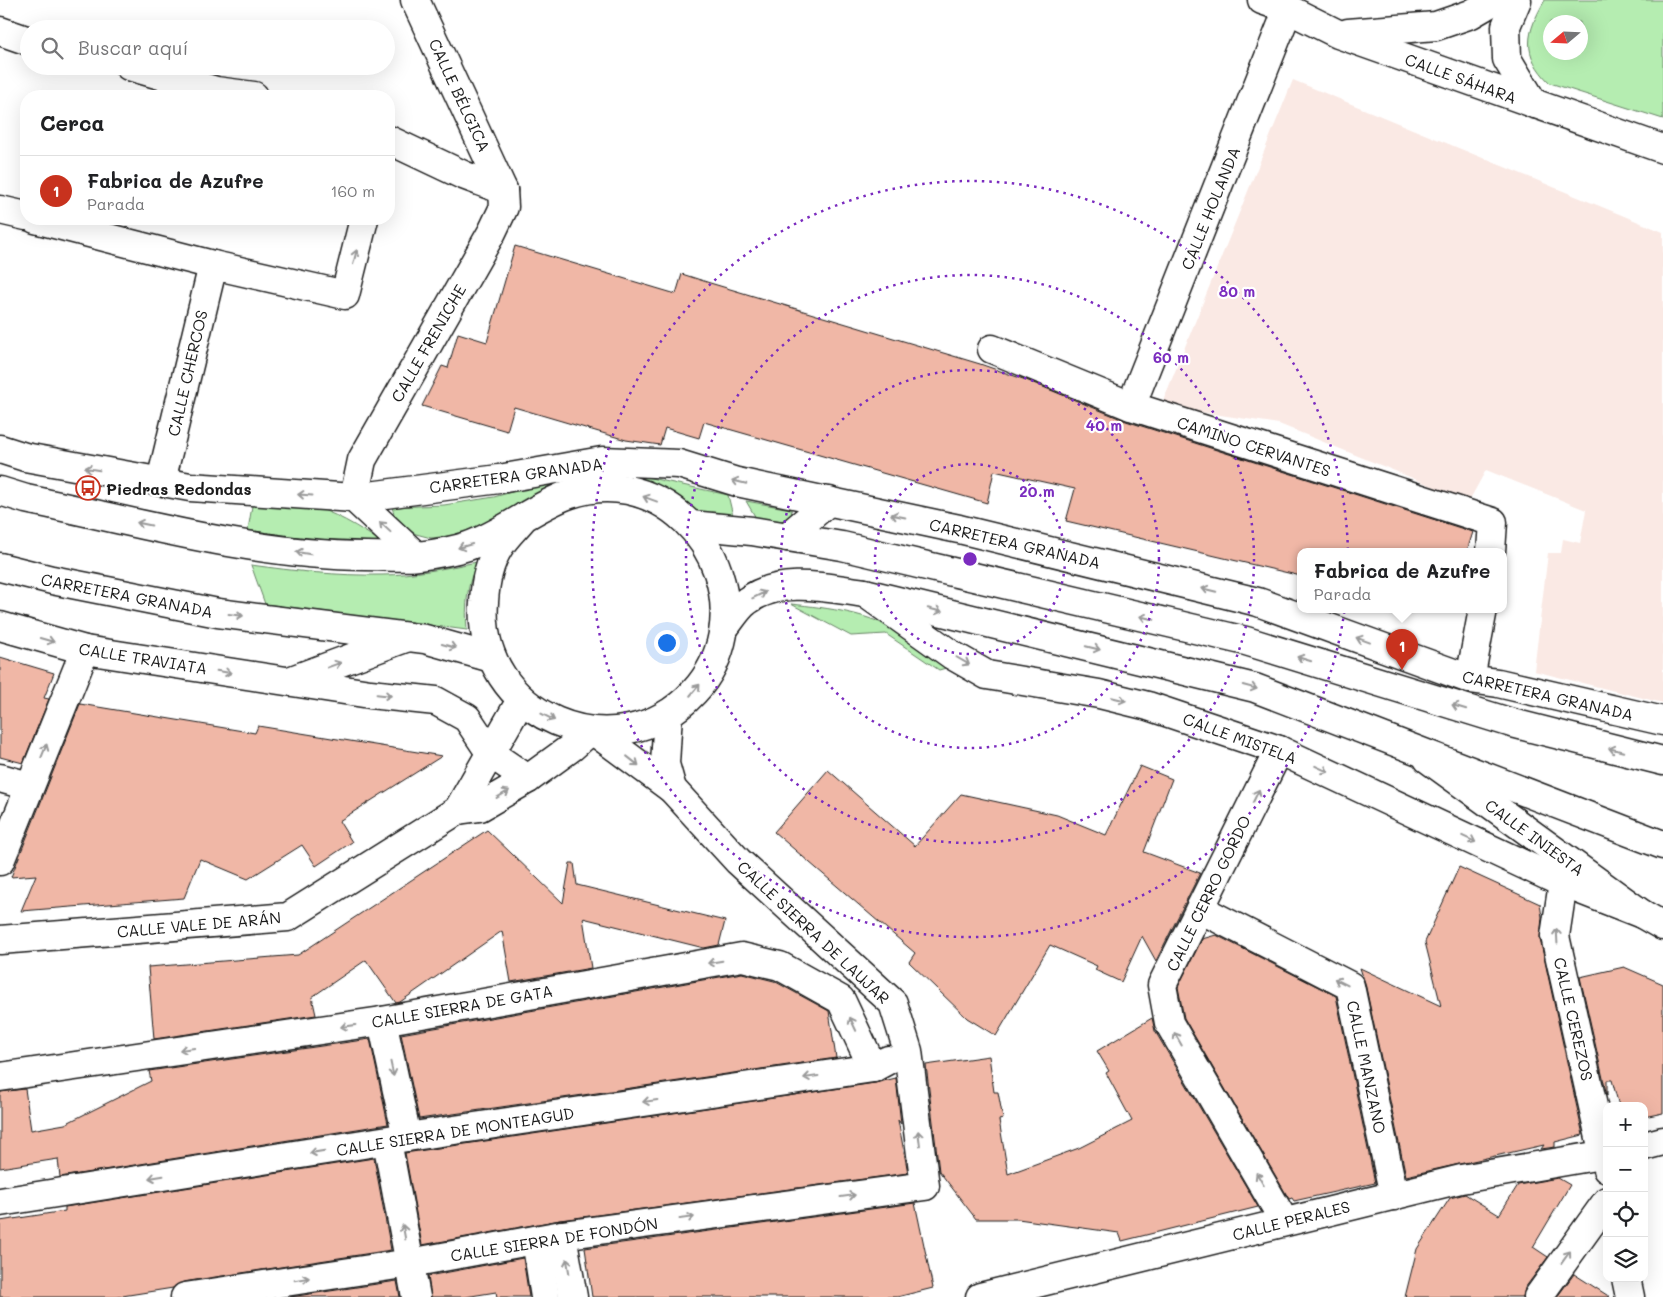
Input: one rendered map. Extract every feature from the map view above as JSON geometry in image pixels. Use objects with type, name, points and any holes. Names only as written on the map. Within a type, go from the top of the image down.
[{"type":"street","name":"CALLE BÉLGICA","points":[[415,0],[503,190]]},
{"type":"street","name":"CALLE SÁHARA","points":[[1262,0],[1288,9],[1338,34],[1663,150]]},
{"type":"street","points":[[1338,34],[1436,26],[1471,14],[1495,0]]},
{"type":"street","points":[[1517,0],[1506,26],[1507,59],[1534,104]]},
{"type":"street","name":"CALLE HOLANDA","points":[[1131,406],[1288,9]]},
{"type":"street","points":[[0,31],[20,38]]},
{"type":"street","points":[[160,75],[213,90]]},
{"type":"street","points":[[395,143],[464,175],[503,190]]},
{"type":"street","name":"CALLE FRENICHE","points":[[354,498],[362,460],[492,232],[504,207],[503,190]]},
{"type":"street","points":[[0,210],[20,215]]},
{"type":"street","points":[[58,225],[213,265],[345,295],[362,225]]},
{"type":"street","name":"CALLE CHERCOS","points":[[161,481],[213,265]]},
{"type":"street","name":"CAMINO CERVANTES","points":[[992,350],[1131,406],[1493,522],[1491,548]]},
{"type":"street","name":"CARRETERA GRANADA","points":[[0,449],[25,456],[190,487],[354,498],[499,479],[602,461],[679,464],[737,482],[959,528],[1258,602],[1470,680],[1498,683],[1663,722]]},
{"type":"street","name":"CARRETERA GRANADA","points":[[0,491],[26,499],[243,544],[318,556],[416,556],[468,546],[524,517],[555,498],[591,489],[628,490],[662,503],[691,525],[713,556],[724,591],[724,628],[714,662],[695,691],[668,714],[645,725],[621,731],[592,732],[549,719],[521,700],[504,680],[492,658],[482,621],[485,582],[499,546],[524,517]]},
{"type":"street","points":[[354,498],[416,556]]},
{"type":"street","points":[[787,537],[829,501]]},
{"type":"street","name":"CARRETERA GRANADA","points":[[691,525],[752,531],[842,546],[1246,641],[1512,724],[1663,761]]},
{"type":"street","name":"CARRETERA GRANADA","points":[[0,568],[218,613],[425,639],[492,658]]},
{"type":"street","name":"CARRETERA GRANADA","points":[[724,628],[746,601],[770,589],[808,586],[865,594],[1255,688],[1408,745],[1663,845]]},
{"type":"street","name":"CALLE MISTELA","points":[[865,594],[952,655],[988,675],[1099,694],[1132,702],[1279,750],[1563,882],[1652,920]]},
{"type":"street","points":[[1470,680],[1482,613]]},
{"type":"street","name":"CALLE TRAVIATA","points":[[0,626],[85,650],[370,694],[436,700],[468,718],[492,754],[528,779]]},
{"type":"street","name":"CALLE TRAVIATA","points":[[288,681],[408,637]]},
{"type":"street","points":[[0,861],[85,650]]},
{"type":"street","points":[[1498,683],[1512,724]]},
{"type":"street","name":"CALLE VALE DE ARÁN","points":[[458,810],[492,754],[521,700]]},
{"type":"street","name":"CALLE SIERRA DE LAUJAR","points":[[668,714],[665,764],[672,789]]},
{"type":"street","name":"CALLE SIERRA DE LAUJAR","points":[[592,732],[672,789],[738,861],[893,1003],[908,1050],[925,1186]]},
{"type":"street","name":"CALLE VALE DE ARÁN","points":[[0,940],[288,917],[458,810],[480,807],[528,779],[592,732]]},
{"type":"street","name":"CALLE INIESTA","points":[[1408,745],[1652,920]]},
{"type":"street","name":"CALLE CERRO GORDO","points":[[1279,750],[1162,985],[1169,1023],[1284,1221]]},
{"type":"street","points":[[0,778],[29,786]]},
{"type":"street","name":"CALLE CEREZOS","points":[[1563,882],[1555,936],[1603,1147]]},
{"type":"street","name":"CALLE MANZANO","points":[[1200,909],[1350,986],[1394,1196]]},
{"type":"street","name":"CALLE SIERRA DE GATA","points":[[0,1077],[382,1021],[742,957],[780,966],[841,1000],[874,1068]]},
{"type":"street","points":[[382,1021],[410,1263],[416,1297]]},
{"type":"street","name":"CALLE SIERRA DE MONTEAGUD","points":[[0,1202],[397,1139],[874,1068],[908,1050]]},
{"type":"street","points":[[1648,1145],[1663,1141]]},
{"type":"street","name":"CALLE PERALES","points":[[980,1297],[1461,1179],[1603,1159]]},
{"type":"street","name":"CALLE SIERRA DE FONDÓN","points":[[185,1297],[410,1263],[549,1238],[925,1186]]},
{"type":"street","points":[[1538,1297],[1603,1207]]},
{"type":"street","points":[[545,1297],[549,1238]]},
{"type":"street","points":[[549,1238],[573,1297]]},
{"type":"street","points":[[1627,1282],[1630,1297]]},
{"type":"shaded area","points":[[1293,80],[1663,232],[1663,703],[1534,671],[1548,553],[1561,553],[1563,539],[1580,543],[1586,510],[1486,470],[1469,501],[1279,424],[1161,406]]},
{"type":"green space","points":[[1545,0],[1663,0],[1663,119],[1550,83],[1534,62],[1531,53],[1531,33]]},
{"type":"green space","points":[[604,473],[646,477],[728,495],[734,520],[709,519],[659,493],[515,511],[460,535],[431,538],[416,534],[402,526],[392,507],[444,505],[494,497],[547,482]]},
{"type":"green space","points":[[253,500],[292,502],[315,507],[346,520],[384,544],[339,543],[248,530]]},
{"type":"green space","points":[[746,501],[791,509],[793,522],[756,518]]},
{"type":"green space","points":[[477,562],[468,595],[466,612],[467,630],[265,604],[251,565],[316,573],[394,575]]},
{"type":"green space","points":[[791,604],[834,610],[877,621],[909,638],[946,668],[939,670],[886,634],[851,636]]},
{"type":"building","points":[[515,246],[676,294],[682,274],[980,364],[1026,380],[1126,421],[1473,532],[1468,548],[1297,548],[1297,575],[1066,521],[1075,489],[994,471],[987,503],[704,422],[699,438],[665,428],[660,445],[626,440],[514,407],[507,431],[422,406],[442,366],[448,368],[458,333],[487,342]]},
{"type":"building","points":[[0,657],[54,673],[44,698],[49,699],[23,763],[0,757]]},
{"type":"building","points":[[80,704],[255,733],[258,726],[442,756],[339,821],[352,842],[316,866],[302,845],[248,879],[200,859],[184,898],[21,911],[36,875],[11,877]]},
{"type":"building","points":[[1140,766],[1172,779],[1144,852],[1200,873],[1156,961],[1142,936],[1121,982],[1095,970],[1097,966],[1050,945],[996,1036],[967,1018],[909,962],[915,953],[774,832],[828,770],[915,846],[961,794],[1057,815],[1106,835]]},
{"type":"building","points":[[487,830],[563,903],[570,863],[574,863],[577,885],[725,921],[719,945],[704,948],[583,918],[591,968],[511,982],[502,931],[400,1002],[396,1003],[366,960],[312,997],[316,1015],[154,1039],[148,967],[298,955]]},
{"type":"building","points":[[1459,867],[1540,904],[1542,917],[1540,939],[1583,1135],[1555,1142],[1555,1147],[1541,1149],[1544,1145],[1406,1176],[1365,983],[1360,968],[1441,1006],[1425,942]]},
{"type":"building","points":[[1216,935],[1336,996],[1375,1183],[1294,1201],[1292,1198],[1289,1199],[1184,1018],[1178,987],[1202,939]]},
{"type":"building","points":[[1624,967],[1663,984],[1663,1113],[1648,1116],[1648,1102],[1618,1102],[1612,1080],[1607,1080],[1607,1096],[1580,977]]},
{"type":"building","points":[[742,973],[774,981],[829,1011],[836,1058],[419,1119],[401,1034]]},
{"type":"building","points":[[1152,1018],[1155,1031],[1258,1207],[1122,1241],[1119,1233],[1018,1219],[976,1219],[939,1171],[926,1065],[989,1056],[994,1092],[998,1092],[1003,1119],[999,1120],[1008,1174],[1079,1148],[1132,1121],[1106,1073],[1109,1071],[1097,1051]]},
{"type":"building","points":[[370,1039],[388,1124],[60,1177],[58,1159],[0,1168],[0,1092],[25,1089],[31,1130],[65,1124],[151,1081],[149,1071]]},
{"type":"building","points":[[896,1078],[901,1124],[898,1120],[908,1173],[560,1220],[422,1245],[405,1153],[875,1083]]},
{"type":"building","points":[[374,1158],[391,1250],[183,1282],[173,1288],[116,1297],[0,1297],[0,1221],[65,1211],[65,1207]]},
{"type":"building","points":[[1558,1178],[1570,1185],[1533,1247],[1548,1257],[1525,1288],[1523,1297],[1405,1297],[1417,1249],[1450,1198],[1465,1194],[1499,1215],[1518,1185]]},
{"type":"building","points":[[915,1203],[933,1288],[897,1297],[592,1297],[585,1248]]},
{"type":"building","points":[[523,1258],[529,1297],[497,1297],[496,1292],[465,1297],[431,1297],[428,1276]]},
{"type":"building","points":[[1574,1274],[1610,1297],[1557,1297]]},
{"type":"building","points":[[397,1281],[400,1297],[290,1297]]},
{"type":"place","name":"Piedras Redondas","points":[[88,488]]},
{"type":"place","name":"Fabrica de Azufre","points":[[1402,670]]}]
